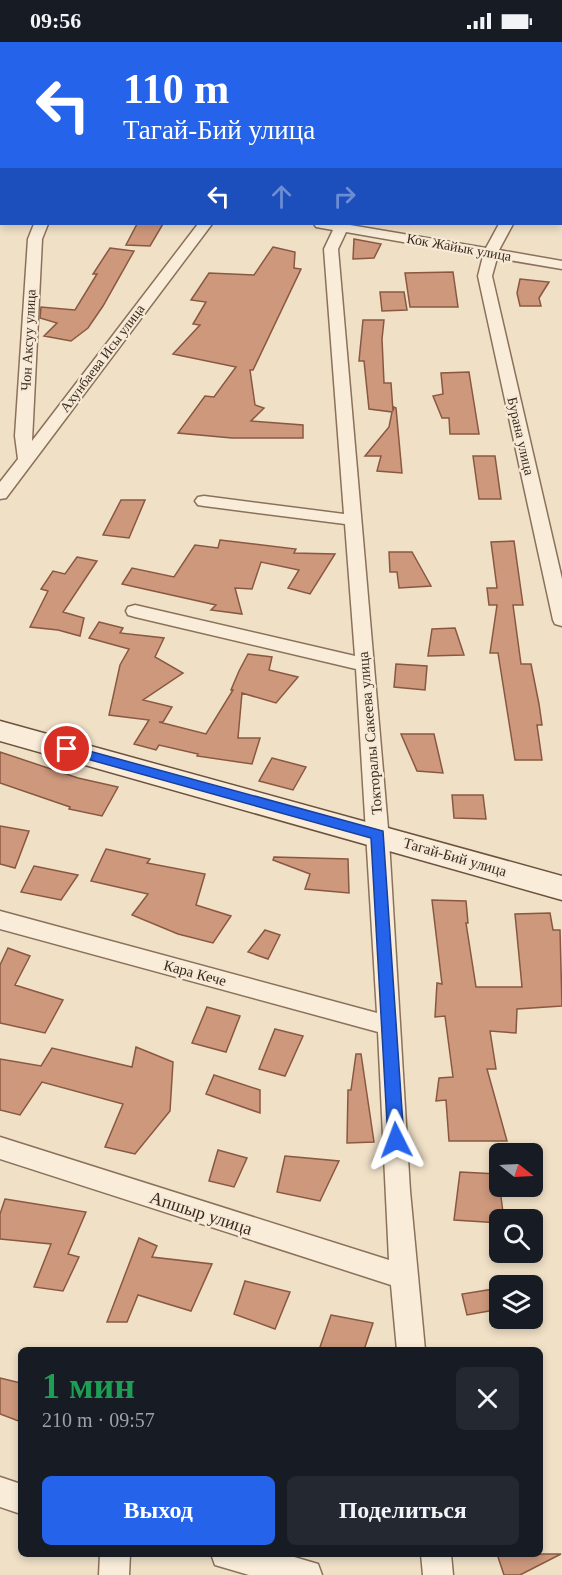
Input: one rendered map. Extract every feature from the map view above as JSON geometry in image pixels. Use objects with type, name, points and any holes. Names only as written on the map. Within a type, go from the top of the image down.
[{"type":"street","name":"Чон Аксуу улица","points":[[26,458],[22,436],[34,238],[40,225]]},
{"type":"street","name":"Ахунбаева Исы улица","points":[[0,494],[204,225]]},
{"type":"street","name":"Бурана улица","points":[[505,225],[491,252],[485,276],[562,620]]},
{"type":"street","name":"Кок Жайык улица","points":[[346,226],[562,265]]},
{"type":"street","name":"Токторалы Сакеева улица","points":[[346,226],[331,249],[378,834],[403,1277],[411,1347]]},
{"type":"street","points":[[204,501],[352,520]]},
{"type":"street","points":[[135,612],[364,664]]},
{"type":"street","name":"Тагай-Бий улица","points":[[0,731],[378,834],[562,888]]},
{"type":"street","name":"Кара Кече","points":[[0,920],[390,1026]]},
{"type":"street","name":"Апшыр улица","points":[[0,1148],[403,1277]]},
{"type":"street","points":[[0,1492],[18,1498]]},
{"type":"street","points":[[114,1575],[115,1557]]},
{"type":"street","points":[[238,1557],[307,1575]]},
{"type":"street","points":[[436,1557],[438,1575]]},
{"type":"building","points":[[136,225],[162,225],[150,246],[126,245]]},
{"type":"building","points":[[354,239],[381,244],[374,258],[353,259]]},
{"type":"building","points":[[273,247],[295,252],[294,268],[301,269],[253,370],[250,370],[255,405],[264,408],[251,421],[303,425],[303,438],[232,438],[178,433],[205,396],[214,397],[236,367],[173,354],[200,325],[193,324],[206,302],[191,300],[209,273],[254,275]]},
{"type":"building","points":[[110,248],[134,251],[88,328],[71,341],[44,336],[57,323],[40,318],[41,307],[75,310],[97,274],[93,274]]},
{"type":"building","points":[[453,272],[458,307],[410,307],[405,273]]},
{"type":"building","points":[[520,279],[549,282],[539,298],[541,306],[520,306],[517,293]]},
{"type":"building","points":[[380,292],[404,292],[407,310],[382,311]]},
{"type":"building","points":[[363,320],[384,320],[382,339],[384,383],[391,383],[393,411],[394,407],[396,408],[402,473],[377,471],[381,456],[365,456],[389,427],[392,412],[369,409],[364,361],[359,361]]},
{"type":"building","points":[[469,372],[479,434],[450,434],[449,418],[442,418],[433,396],[443,394],[441,373]]},
{"type":"building","points":[[473,456],[495,456],[501,499],[479,499]]},
{"type":"building","points":[[121,500],[145,500],[129,538],[103,535]]},
{"type":"building","points":[[220,540],[296,549],[294,553],[335,554],[310,594],[288,588],[299,570],[261,562],[252,589],[235,588],[242,614],[211,610],[216,605],[122,584],[132,568],[174,577],[195,545],[218,548]]},
{"type":"building","points":[[514,541],[523,605],[513,605],[521,664],[531,664],[539,704],[542,725],[537,725],[542,760],[515,760],[498,653],[490,653],[497,605],[489,605],[487,588],[497,588],[491,542]]},
{"type":"building","points":[[389,552],[412,552],[431,586],[399,588],[397,572],[390,572]]},
{"type":"building","points":[[77,557],[97,561],[63,612],[84,618],[80,636],[58,630],[30,627],[48,591],[41,589],[53,571],[65,574]]},
{"type":"building","points":[[99,622],[123,628],[120,633],[164,638],[155,657],[183,673],[143,700],[172,707],[163,722],[159,722],[206,734],[233,690],[231,690],[248,654],[272,657],[269,670],[298,677],[276,703],[242,693],[238,738],[260,738],[252,764],[197,756],[198,754],[159,745],[156,750],[134,744],[149,720],[109,715],[120,665],[129,649],[89,638]]},
{"type":"building","points":[[455,628],[464,655],[428,656],[432,629]]},
{"type":"building","points":[[396,664],[427,666],[425,690],[394,687]]},
{"type":"building","points":[[401,734],[434,734],[443,773],[417,771]]},
{"type":"building","points":[[0,752],[78,778],[118,787],[102,816],[69,809],[70,807],[0,783]]},
{"type":"building","points":[[272,758],[306,767],[293,790],[259,781]]},
{"type":"building","points":[[452,795],[483,795],[486,819],[454,818]]},
{"type":"building","points":[[0,826],[29,831],[15,868],[0,864]]},
{"type":"building","points":[[106,849],[150,859],[147,863],[205,874],[196,905],[231,916],[213,943],[178,934],[132,915],[148,894],[91,881]]},
{"type":"building","points":[[274,857],[348,859],[349,893],[305,889],[310,874],[273,860]]},
{"type":"building","points":[[34,866],[78,875],[61,900],[21,892]]},
{"type":"building","points":[[432,900],[466,901],[468,923],[466,923],[476,987],[522,987],[515,914],[550,913],[553,930],[560,930],[562,1006],[517,1009],[516,1033],[490,1031],[496,1069],[487,1069],[507,1141],[449,1141],[446,1100],[436,1101],[439,1078],[453,1077],[445,1016],[435,1017],[437,983],[442,984]]},
{"type":"building","points":[[265,930],[280,935],[268,959],[248,952]]},
{"type":"building","points":[[8,948],[30,956],[15,985],[63,1000],[45,1033],[0,1023],[0,965]]},
{"type":"building","points":[[207,1007],[240,1016],[226,1052],[192,1043]]},
{"type":"building","points":[[275,1029],[303,1036],[285,1076],[259,1069]]},
{"type":"building","points":[[136,1047],[173,1062],[170,1111],[135,1154],[105,1147],[123,1104],[42,1082],[20,1115],[0,1110],[0,1059],[41,1066],[52,1048],[132,1067]]},
{"type":"building","points":[[356,1054],[361,1054],[374,1142],[347,1143],[348,1090],[351,1090]]},
{"type":"building","points":[[214,1075],[260,1090],[260,1113],[206,1094]]},
{"type":"building","points":[[218,1150],[247,1158],[234,1187],[209,1181]]},
{"type":"building","points":[[285,1156],[339,1161],[320,1201],[277,1192]]},
{"type":"building","points":[[460,1172],[489,1174],[489,1197],[501,1197],[503,1209],[489,1209],[489,1222],[454,1220]]},
{"type":"building","points":[[5,1199],[86,1212],[68,1254],[79,1257],[63,1291],[34,1287],[51,1244],[0,1239],[0,1214]]},
{"type":"building","points":[[139,1238],[157,1246],[152,1257],[212,1264],[191,1311],[138,1295],[127,1322],[107,1322]]},
{"type":"building","points":[[245,1281],[290,1292],[275,1329],[234,1314]]},
{"type":"building","points":[[489,1290],[489,1311],[467,1315],[462,1294]]},
{"type":"building","points":[[331,1315],[373,1323],[365,1347],[320,1347]]},
{"type":"building","points":[[0,1378],[18,1382],[18,1421],[0,1414]]},
{"type":"building","points":[[543,1554],[561,1554],[520,1575],[504,1575],[498,1557],[543,1557]]},
{"type":"route","points":[[67,749],[378,834],[396,1140]]}]
